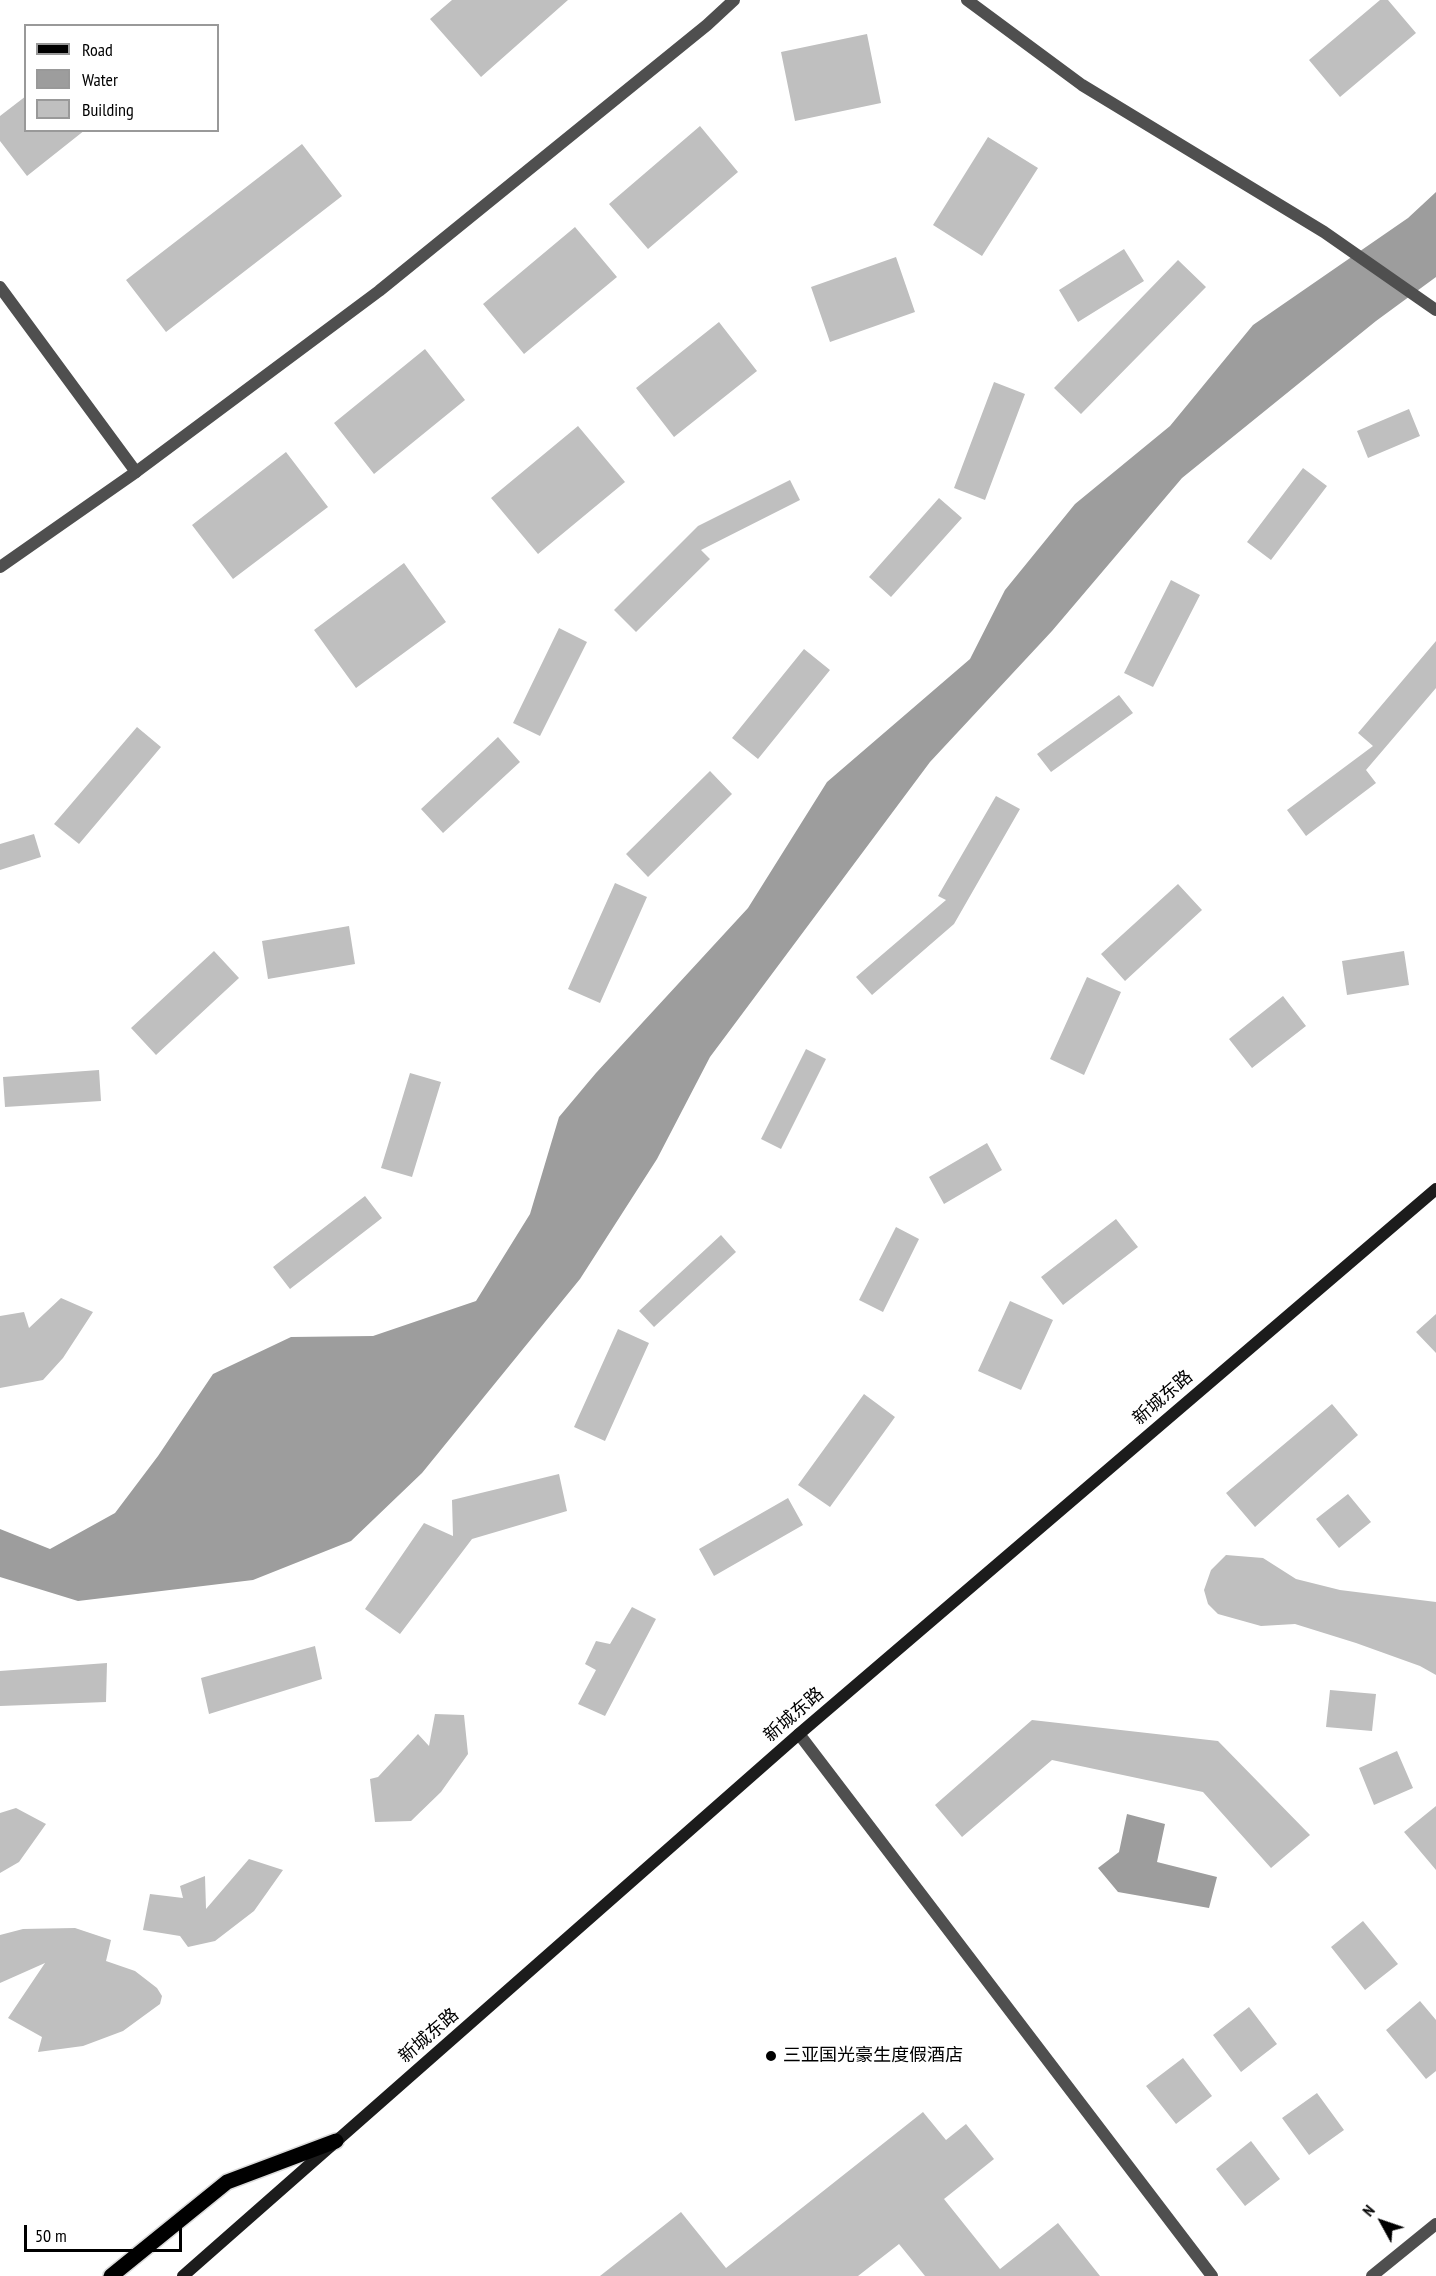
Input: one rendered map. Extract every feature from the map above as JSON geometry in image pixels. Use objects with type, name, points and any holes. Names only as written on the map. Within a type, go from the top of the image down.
[{"type":"main road","name":"新城东路","points":[[183,2276],[799,1734],[1436,1189]]},
{"type":"main road","points":[[111,2276],[227,2182],[336,2141]]},
{"type":"street","points":[[0,567],[136,472],[379,291],[707,26],[734,0]]},
{"type":"street","points":[[967,0],[1082,85],[1324,232],[1433,308]]},
{"type":"street","points":[[0,288],[136,472]]},
{"type":"street","points":[[799,1734],[1212,2276]]},
{"type":"street","points":[[1372,2276],[1436,2224]]},
{"type":"water","points":[[1436,192],[1436,277],[1376,321],[1182,478],[1052,631],[930,762],[710,1057],[657,1159],[580,1279],[422,1473],[351,1541],[253,1580],[78,1601],[0,1577],[0,1529],[50,1549],[115,1513],[158,1456],[213,1374],[291,1337],[373,1336],[476,1301],[530,1214],[559,1117],[596,1073],[748,908],[827,782],[970,659],[1005,590],[1075,504],[1170,426],[1253,325],[1408,218]]},
{"type":"water","points":[[1127,1814],[1165,1824],[1157,1862],[1217,1877],[1209,1908],[1118,1892],[1098,1868],[1119,1852]]},
{"type":"building","points":[[452,0],[568,0],[481,77],[430,19]]},
{"type":"building","points":[[1380,0],[1388,0],[1416,33],[1340,97],[1309,60]]},
{"type":"building","points":[[867,34],[881,103],[795,121],[781,52]]},
{"type":"building","points":[[24,98],[24,132],[82,132],[27,176],[0,141],[0,116]]},
{"type":"building","points":[[700,126],[738,172],[648,249],[609,204]]},
{"type":"building","points":[[988,137],[1038,168],[982,256],[933,225]]},
{"type":"building","points":[[302,144],[342,196],[166,332],[126,280]]},
{"type":"building","points":[[575,227],[617,277],[524,354],[483,304]]},
{"type":"building","points":[[1124,249],[1144,281],[1078,322],[1059,290]]},
{"type":"building","points":[[896,257],[915,312],[830,342],[811,287]]},
{"type":"building","points":[[1178,260],[1206,287],[1081,414],[1054,388]]},
{"type":"building","points":[[719,322],[757,371],[674,437],[636,388]]},
{"type":"building","points":[[425,349],[465,400],[374,474],[334,423]]},
{"type":"building","points":[[994,382],[1025,394],[985,500],[954,488]]},
{"type":"building","points":[[1409,409],[1420,436],[1368,458],[1357,431]]},
{"type":"building","points":[[578,426],[625,482],[538,554],[491,498]]},
{"type":"building","points":[[286,452],[328,507],[233,579],[192,525]]},
{"type":"building","points":[[1303,468],[1327,486],[1271,560],[1247,542]]},
{"type":"building","points":[[790,480],[800,500],[701,550],[710,559],[636,632],[614,610],[698,526]]},
{"type":"building","points":[[939,498],[962,518],[891,597],[869,577]]},
{"type":"building","points":[[404,563],[446,622],[356,688],[314,630]]},
{"type":"building","points":[[1171,580],[1200,595],[1153,687],[1124,673]]},
{"type":"building","points":[[559,628],[587,642],[540,736],[513,723]]},
{"type":"building","points":[[1436,641],[1436,688],[1366,770],[1376,783],[1306,836],[1287,810],[1373,746],[1358,733]]},
{"type":"building","points":[[804,649],[830,670],[758,759],[732,738]]},
{"type":"building","points":[[1119,695],[1133,713],[1051,772],[1037,754]]},
{"type":"building","points":[[137,727],[161,747],[79,844],[54,824]]},
{"type":"building","points":[[498,737],[520,762],[443,833],[421,809]]},
{"type":"building","points":[[710,771],[732,794],[648,877],[626,854]]},
{"type":"building","points":[[996,796],[1020,809],[954,924],[872,995],[856,977],[946,900],[938,896]]},
{"type":"building","points":[[34,834],[41,857],[0,870],[0,844]]},
{"type":"building","points":[[615,883],[647,897],[600,1003],[568,989]]},
{"type":"building","points":[[1178,884],[1202,910],[1125,981],[1101,954]]},
{"type":"building","points":[[349,926],[355,964],[268,979],[262,941]]},
{"type":"building","points":[[214,951],[239,978],[156,1055],[131,1028]]},
{"type":"building","points":[[1404,951],[1409,985],[1347,995],[1342,961]]},
{"type":"building","points":[[1087,977],[1121,992],[1084,1075],[1050,1059]]},
{"type":"building","points":[[1283,996],[1306,1026],[1252,1068],[1229,1039]]},
{"type":"building","points":[[806,1049],[826,1059],[781,1149],[761,1139]]},
{"type":"building","points":[[99,1070],[101,1101],[5,1107],[3,1077]]},
{"type":"building","points":[[410,1073],[441,1082],[412,1177],[381,1168]]},
{"type":"building","points":[[987,1143],[1002,1170],[944,1204],[929,1177]]},
{"type":"building","points":[[365,1196],[382,1218],[290,1289],[273,1267]]},
{"type":"building","points":[[1116,1219],[1138,1247],[1063,1305],[1041,1277]]},
{"type":"building","points":[[896,1227],[919,1239],[883,1312],[859,1300]]},
{"type":"building","points":[[721,1235],[736,1252],[654,1327],[639,1311]]},
{"type":"building","points":[[61,1298],[93,1312],[63,1358],[43,1380],[0,1388],[0,1316],[24,1312],[29,1328]]},
{"type":"building","points":[[1010,1301],[1053,1320],[1021,1390],[978,1371]]},
{"type":"building","points":[[1436,1314],[1436,1353],[1416,1332]]},
{"type":"building","points":[[618,1329],[649,1343],[605,1441],[574,1427]]},
{"type":"building","points":[[864,1394],[895,1417],[830,1507],[798,1485]]},
{"type":"building","points":[[1332,1404],[1358,1435],[1255,1527],[1226,1493]]},
{"type":"building","points":[[559,1474],[567,1511],[472,1539],[400,1634],[365,1609],[424,1523],[453,1536],[452,1500]]},
{"type":"building","points":[[1348,1494],[1371,1522],[1339,1548],[1316,1519]]},
{"type":"building","points":[[788,1498],[803,1525],[714,1576],[699,1549]]},
{"type":"building","points":[[1226,1555],[1263,1558],[1296,1579],[1340,1590],[1436,1602],[1436,1675],[1420,1666],[1295,1624],[1261,1626],[1218,1614],[1208,1604],[1204,1590],[1211,1570]]},
{"type":"building","points":[[632,1607],[656,1619],[605,1716],[578,1704],[596,1670],[585,1664],[596,1641],[610,1644]]},
{"type":"building","points":[[315,1646],[322,1679],[209,1714],[201,1678]]},
{"type":"building","points":[[107,1663],[106,1702],[0,1706],[0,1671]]},
{"type":"building","points":[[1330,1690],[1376,1694],[1372,1731],[1326,1727]]},
{"type":"building","points":[[435,1714],[464,1715],[468,1754],[441,1792],[411,1821],[375,1822],[370,1779],[378,1777],[418,1734],[429,1746]]},
{"type":"building","points":[[1032,1720],[1218,1741],[1310,1835],[1271,1868],[1203,1792],[1052,1760],[962,1837],[935,1805]]},
{"type":"building","points":[[1397,1751],[1413,1788],[1374,1805],[1359,1768]]},
{"type":"building","points":[[1436,1806],[1436,1870],[1404,1832]]},
{"type":"building","points":[[16,1808],[46,1824],[19,1862],[0,1873],[0,1813]]},
{"type":"building","points":[[249,1859],[283,1870],[254,1911],[215,1941],[188,1947],[180,1936],[143,1930],[150,1894],[183,1898],[180,1886],[205,1876],[206,1909]]},
{"type":"building","points":[[1363,1921],[1398,1964],[1365,1990],[1331,1947]]},
{"type":"building","points":[[75,1928],[111,1940],[106,1961],[135,1971],[157,1988],[162,1996],[160,2004],[123,2031],[83,2046],[38,2052],[42,2037],[8,2018],[45,1963],[0,1983],[0,1935],[23,1929]]},
{"type":"building","points":[[1420,2001],[1436,2020],[1436,2071],[1426,2079],[1386,2030]]},
{"type":"building","points":[[1249,2007],[1277,2044],[1241,2072],[1213,2035]]},
{"type":"building","points":[[1183,2058],[1212,2096],[1176,2124],[1146,2086]]},
{"type":"building","points":[[1317,2093],[1344,2130],[1309,2155],[1282,2118]]},
{"type":"building","points":[[923,2112],[946,2140],[966,2124],[994,2159],[944,2199],[1000,2269],[1058,2223],[1100,2276],[925,2276],[899,2244],[858,2276],[600,2276],[681,2212],[726,2268]]},
{"type":"building","points":[[1251,2141],[1280,2179],[1245,2206],[1216,2169]]},
{"type":"place","name":"三亚国光豪生度假酒店","points":[[771,2056]]}]
